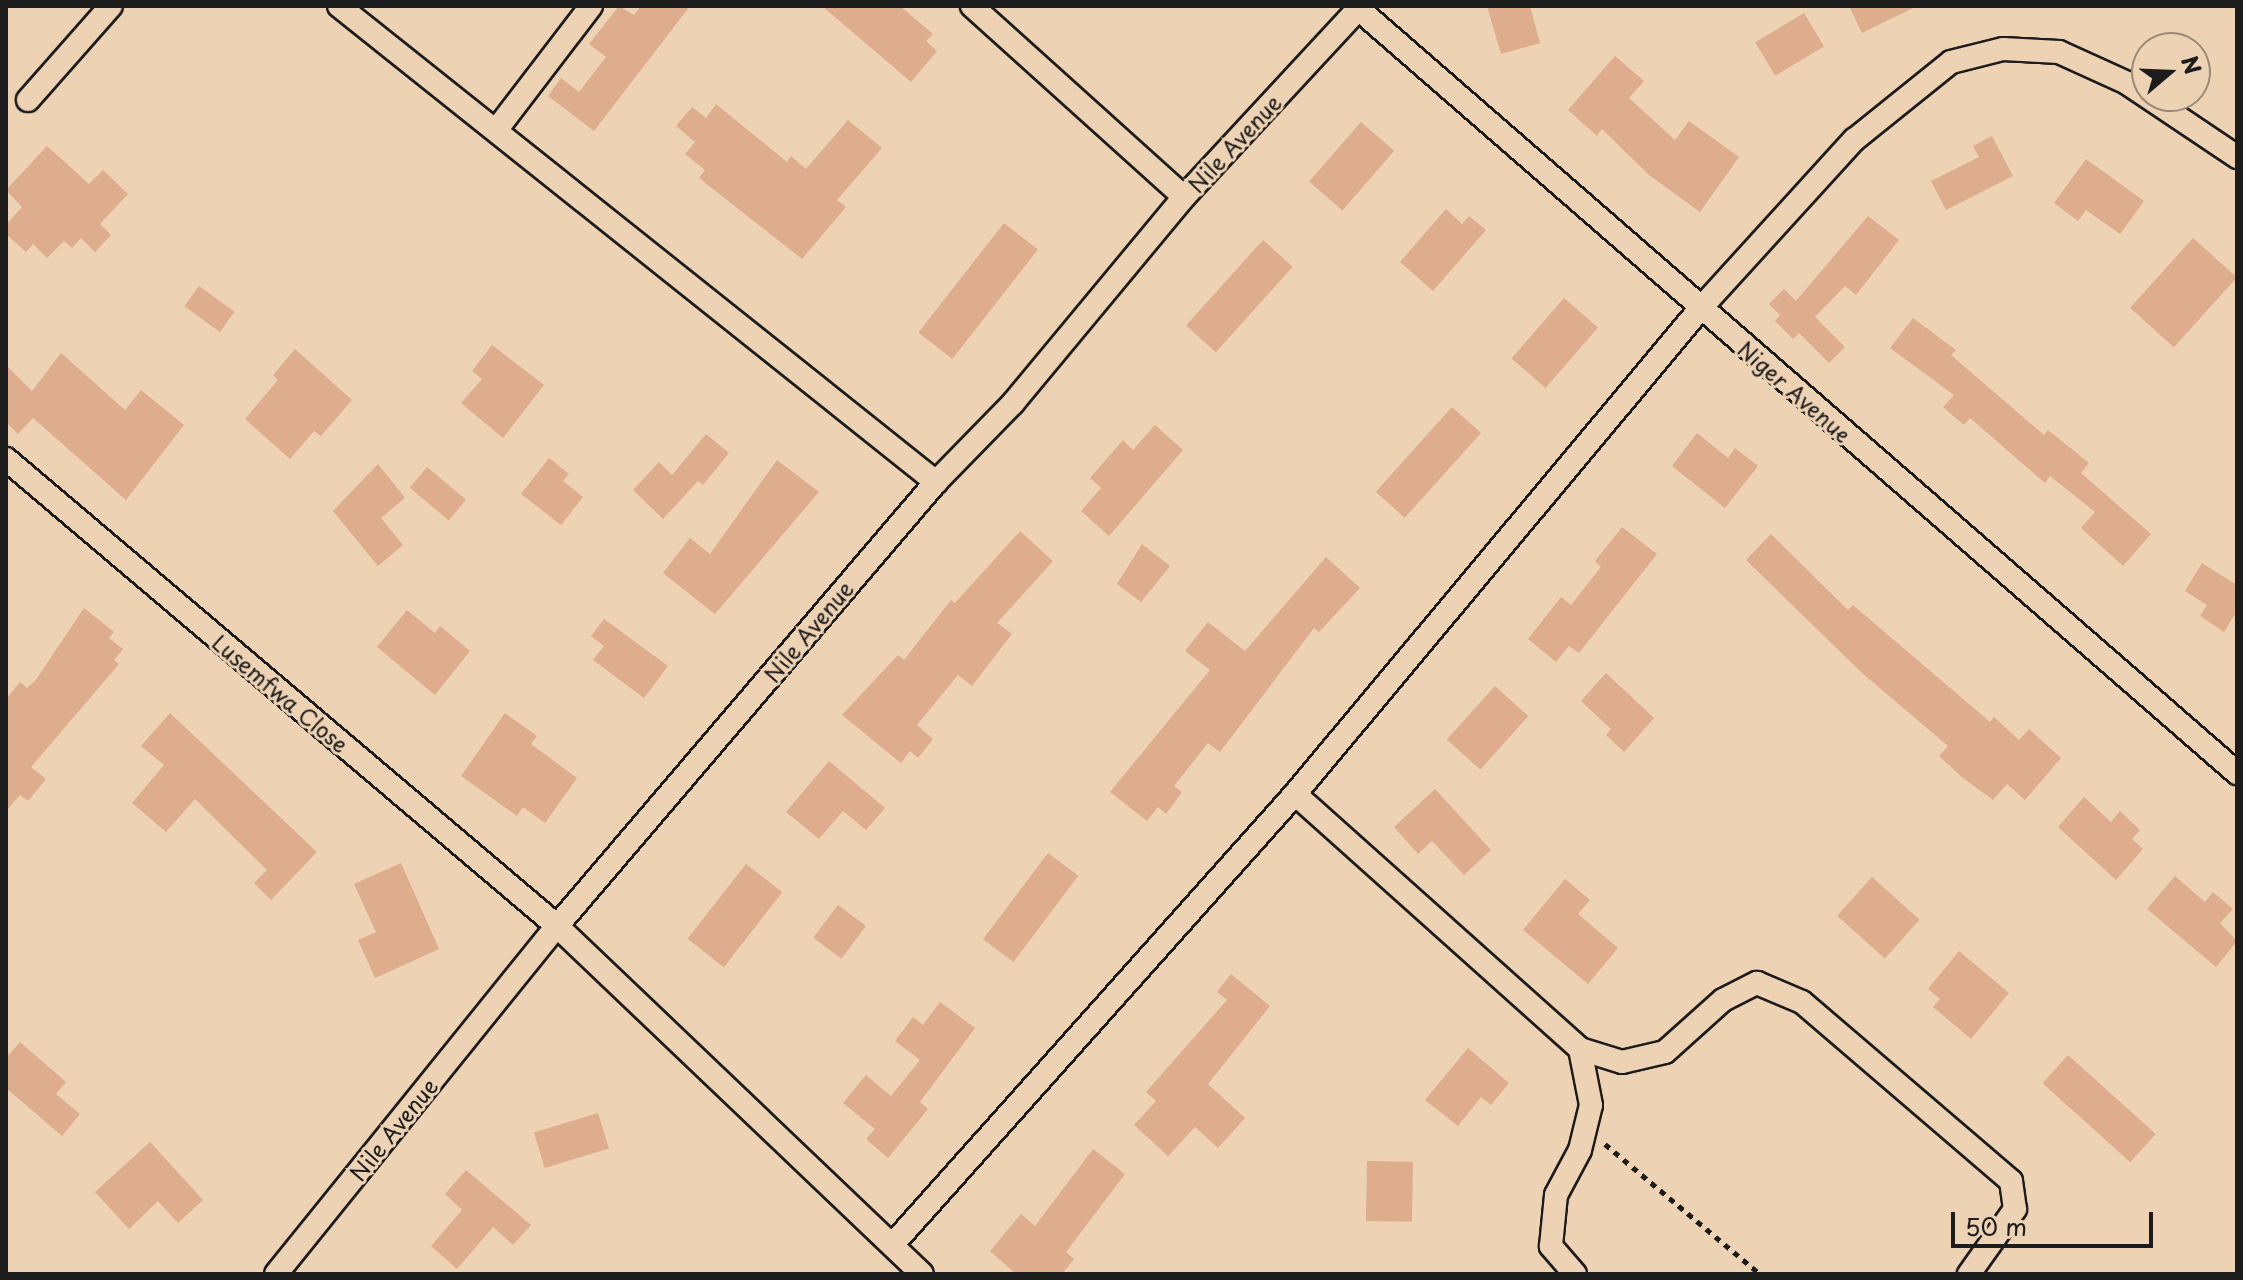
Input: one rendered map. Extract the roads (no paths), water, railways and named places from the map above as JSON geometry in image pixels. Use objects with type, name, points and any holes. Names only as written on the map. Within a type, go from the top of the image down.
[{"type":"street","points":[[28,100],[111,6]]},
{"type":"street","points":[[339,6],[936,482]]},
{"type":"street","points":[[497,129],[591,6]]},
{"type":"street","points":[[972,6],[1184,197]]},
{"type":"street","name":"Nile Avenue","points":[[276,1274],[557,926],[936,482],[1013,403],[1184,197],[1358,7]]},
{"type":"street","name":"Niger Avenue","points":[[1358,7],[1700,309],[2237,773]]},
{"type":"street","points":[[894,1243],[1295,794],[1700,309],[1854,140],[1951,62],[2003,49],[2059,52],[2127,83],[2237,157]]},
{"type":"street","name":"Lusemfwa Close","points":[[6,459],[557,926],[894,1243],[922,1274]]},
{"type":"street","points":[[1295,794],[1580,1049],[1622,1062],[1665,1052],[1723,1000],[1757,983],[1802,1002],[2011,1181],[2015,1209],[1969,1274]]},
{"type":"street","points":[[1575,1274],[1551,1246],[1556,1195],[1586,1128],[1591,1105],[1580,1049]]}]
